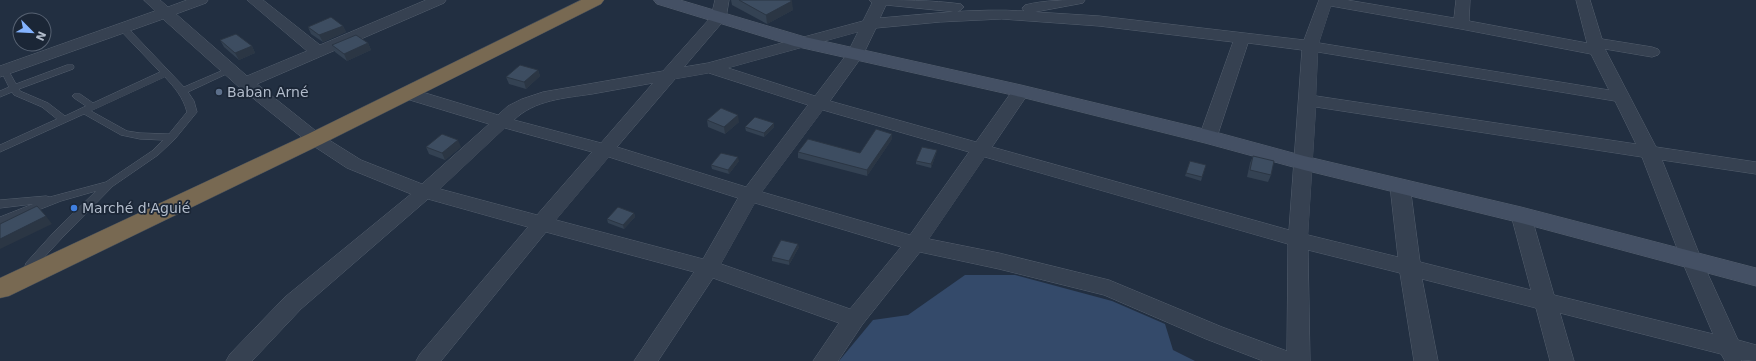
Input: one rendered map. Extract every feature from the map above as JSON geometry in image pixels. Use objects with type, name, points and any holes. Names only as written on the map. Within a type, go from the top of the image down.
[{"type":"highway","points":[[0,289],[315,139],[594,0]]},
{"type":"street","points":[[151,0],[245,83],[315,139],[354,164],[425,192],[708,268],[854,319]]},
{"type":"street","points":[[2,71],[201,0]]},
{"type":"street","points":[[254,0],[318,52]]},
{"type":"street","points":[[245,83],[439,0]]},
{"type":"street","points":[[664,0],[720,9],[801,42],[1021,91],[1304,163],[1521,215],[1756,277]]},
{"type":"street","points":[[876,0],[954,7],[1002,14],[1099,21],[1310,46],[1620,97]]},
{"type":"street","points":[[646,361],[708,268],[750,195],[855,55],[881,0]]},
{"type":"street","points":[[238,361],[293,304],[425,192],[514,110],[528,103],[549,96],[710,68],[869,24],[940,17],[1002,14],[1078,0]]},
{"type":"street","points":[[1461,24],[1464,0]]},
{"type":"street","points":[[1583,0],[1596,46],[1620,97],[1649,152],[1692,260],[1732,354]]},
{"type":"street","points":[[1298,361],[1298,240],[1304,163],[1310,46],[1326,1],[1596,46],[1652,52]]},
{"type":"street","points":[[428,361],[542,224],[606,150],[720,9]]},
{"type":"street","points":[[1208,138],[1242,39]]},
{"type":"street","points":[[710,68],[818,103],[1298,240],[1544,301],[1732,354],[1756,354]]},
{"type":"street","points":[[825,361],[854,319],[915,244],[1021,91]]},
{"type":"street","points":[[406,93],[502,122],[606,150],[915,244],[1000,261],[1109,288],[1214,333],[1289,361]]},
{"type":"street","points":[[1307,100],[1756,168]]},
{"type":"street","points":[[1400,186],[1410,269],[1426,361]]},
{"type":"street","points":[[1521,215],[1562,361]]},
{"type":"lane","points":[[35,272],[30,266],[58,235],[109,184],[155,154],[172,137],[192,112],[189,101],[183,91],[122,28]]},
{"type":"lane","points":[[0,94],[70,67]]},
{"type":"lane","points":[[183,91],[231,70]]},
{"type":"lane","points":[[2,71],[18,93],[45,105],[63,119]]},
{"type":"lane","points":[[0,149],[166,73]]},
{"type":"lane","points":[[77,96],[88,108],[124,133],[140,136],[172,137]]},
{"type":"lane","points":[[0,221],[58,198],[109,184]]},
{"type":"lane","points":[[0,204],[58,198]]},
{"type":"water","points":[[965,275],[1015,275],[1112,301],[1165,324],[1173,350],[1195,361],[839,361],[873,320],[908,315]]},
{"type":"building","points":[[739,0],[790,0],[792,1],[766,15]]},
{"type":"building","points":[[331,17],[343,26],[319,35],[308,27]]},
{"type":"building","points":[[236,34],[252,46],[235,53],[220,40]]},
{"type":"building","points":[[356,35],[368,43],[344,54],[332,45]]},
{"type":"building","points":[[520,65],[538,70],[524,82],[506,77]]},
{"type":"building","points":[[721,108],[738,115],[724,127],[707,120]]},
{"type":"building","points":[[755,117],[774,123],[764,133],[745,127]]},
{"type":"building","points":[[876,129],[892,134],[867,170],[798,152],[808,139],[860,153]]},
{"type":"building","points":[[442,134],[458,140],[442,153],[426,147]]},
{"type":"building","points":[[922,147],[937,150],[931,164],[916,161]]},
{"type":"building","points":[[721,153],[738,157],[728,170],[711,165]]},
{"type":"building","points":[[1253,156],[1274,161],[1271,175],[1250,170]]},
{"type":"building","points":[[1190,161],[1206,165],[1202,177],[1186,173]]},
{"type":"building","points":[[37,206],[46,216],[0,239],[0,224]]},
{"type":"building","points":[[618,207],[634,213],[623,225],[607,219]]},
{"type":"building","points":[[781,240],[798,244],[789,261],[772,257]]},
{"type":"place","name":"Baban Arné","points":[[219,92]]},
{"type":"place","name":"Marché d'Aguié","points":[[74,208]]}]
